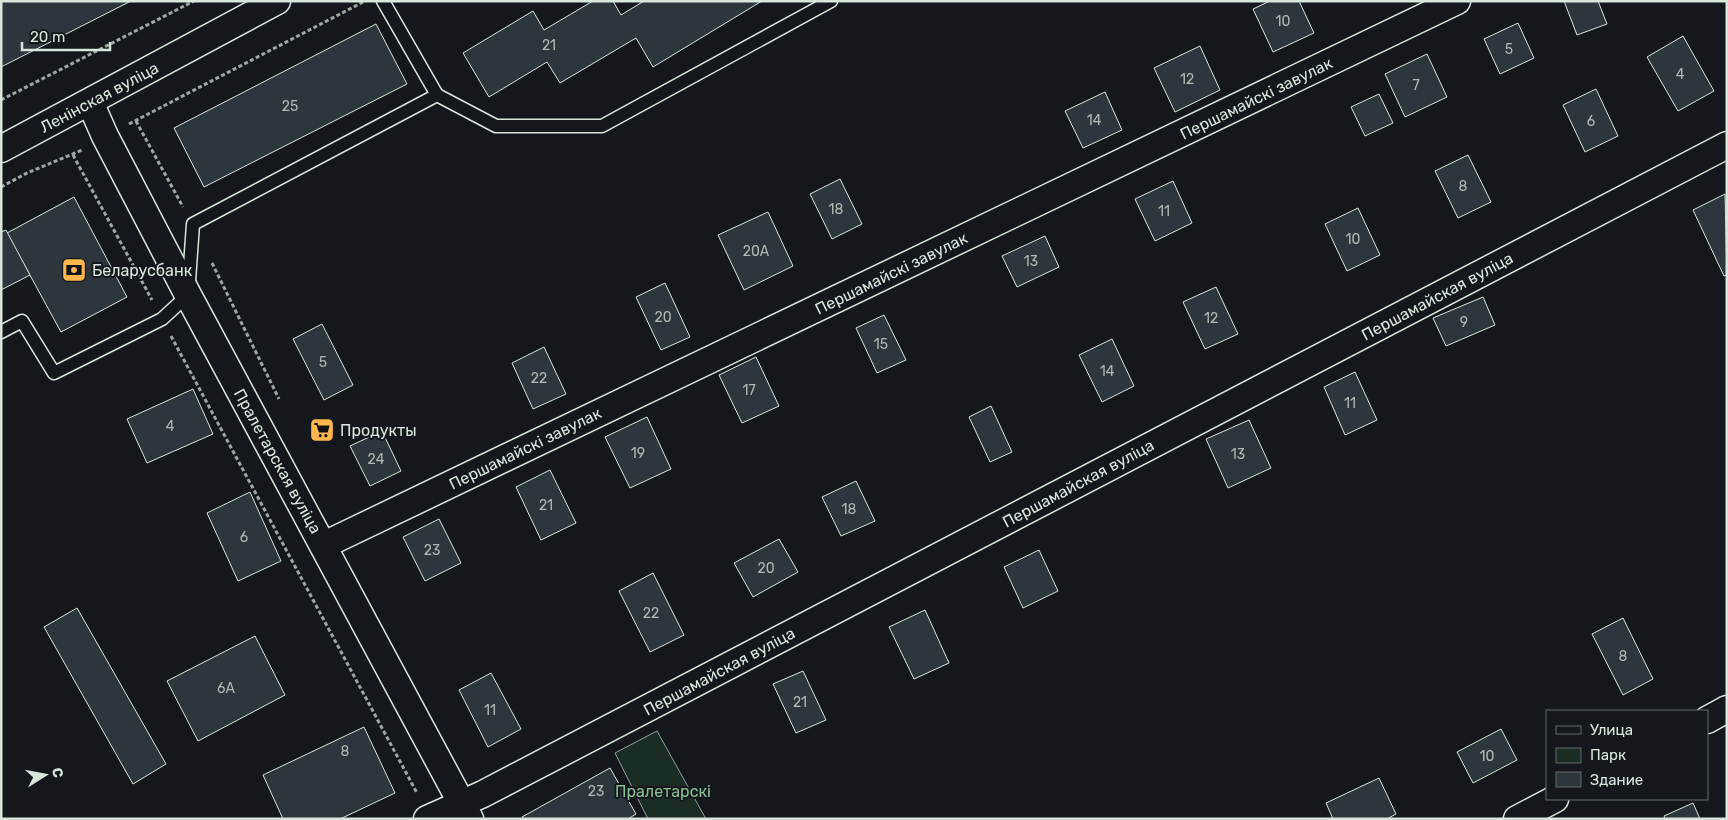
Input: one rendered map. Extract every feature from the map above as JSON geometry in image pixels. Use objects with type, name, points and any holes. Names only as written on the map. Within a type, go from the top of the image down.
[{"type":"street","name":"Ленінская вуліца","points":[[1,149],[277,1]]},
{"type":"street","name":"Першамайскі завулак","points":[[324,545],[1457,1]]},
{"type":"street","name":"Пралетарская вуліца","points":[[90,102],[105,136],[188,295],[466,811]]},
{"type":"street","name":"Першамайская вуліца","points":[[429,818],[466,811],[500,784],[1727,145]]},
{"type":"street","points":[[1708,719],[1727,709]]},
{"type":"street","points":[[1517,819],[1554,800]]},
{"type":"lane","points":[[383,1],[437,96],[496,126],[602,126],[831,1]]},
{"type":"lane","points":[[1,332],[22,321],[54,373],[162,319],[188,295],[193,224],[437,96]]},
{"type":"path","points":[[1,100],[194,1]]},
{"type":"path","points":[[1,187],[27,173],[73,155],[105,136],[365,1]]},
{"type":"path","points":[[73,155],[429,818]]},
{"type":"green space","name":"Пралетарскі","points":[[657,731],[706,819],[648,819],[615,753]]},
{"type":"building","points":[[131,1],[1,67],[1,2]]},
{"type":"building","points":[[593,1],[613,1],[621,15],[644,1],[762,1],[653,67],[636,38],[560,83],[547,62],[489,97],[463,53],[533,11],[544,30]]},
{"type":"building","points":[[1270,1],[1299,1],[1314,33],[1273,52],[1253,9]]},
{"type":"building","points":[[1564,1],[1598,1],[1607,24],[1577,35]]},
{"type":"building","points":[[1518,23],[1534,58],[1500,74],[1484,39]]},
{"type":"building","points":[[376,24],[407,84],[204,187],[174,128]]},
{"type":"building","points":[[1683,36],[1714,91],[1678,111],[1647,57]]},
{"type":"building","points":[[1200,46],[1220,90],[1175,112],[1154,68]]},
{"type":"building","points":[[1427,54],[1447,97],[1405,117],[1385,74]]},
{"type":"building","points":[[1596,89],[1618,136],[1585,152],[1563,105]]},
{"type":"building","points":[[1105,92],[1122,130],[1083,148],[1065,111]]},
{"type":"building","points":[[1379,94],[1393,123],[1365,136],[1351,107]]},
{"type":"building","points":[[1468,155],[1491,202],[1458,218],[1435,171]]},
{"type":"building","points":[[840,179],[862,224],[832,239],[810,194]]},
{"type":"building","points":[[1173,181],[1192,223],[1155,241],[1135,199]]},
{"type":"building","points":[[1725,194],[1727,275],[1724,276],[1693,210]]},
{"type":"building","points":[[74,197],[127,297],[61,332],[7,233]]},
{"type":"building","points":[[1358,208],[1380,255],[1347,271],[1325,224]]},
{"type":"building","points":[[768,212],[793,266],[744,290],[718,235]]},
{"type":"building","points":[[6,230],[30,275],[1,290],[1,232]]},
{"type":"building","points":[[1045,236],[1059,267],[1017,287],[1002,256]]},
{"type":"building","points":[[665,283],[690,337],[661,350],[636,297]]},
{"type":"building","points":[[1216,287],[1238,334],[1205,349],[1183,302]]},
{"type":"building","points":[[1483,297],[1495,325],[1446,346],[1433,318]]},
{"type":"building","points":[[884,315],[906,360],[877,373],[856,328]]},
{"type":"building","points":[[322,324],[353,385],[324,400],[293,339]]},
{"type":"building","points":[[1112,339],[1134,386],[1102,402],[1079,355]]},
{"type":"building","points":[[544,347],[566,394],[533,409],[512,363]]},
{"type":"building","points":[[756,357],[779,406],[742,423],[719,375]]},
{"type":"building","points":[[1355,372],[1377,420],[1345,435],[1324,387]]},
{"type":"building","points":[[193,389],[213,434],[147,463],[127,419]]},
{"type":"building","points":[[991,406],[1012,452],[990,462],[969,417]]},
{"type":"building","points":[[647,417],[671,469],[630,488],[605,437]]},
{"type":"building","points":[[1249,420],[1271,468],[1228,488],[1206,439]]},
{"type":"building","points":[[382,431],[401,471],[370,486],[350,446]]},
{"type":"building","points":[[550,470],[576,523],[541,540],[516,487]]},
{"type":"building","points":[[856,481],[875,521],[841,536],[822,497]]},
{"type":"building","points":[[250,492],[281,561],[238,581],[207,513]]},
{"type":"building","points":[[439,519],[461,563],[425,581],[403,537]]},
{"type":"building","points":[[779,539],[798,572],[753,597],[734,563]]},
{"type":"building","points":[[1039,550],[1058,591],[1023,608],[1004,567]]},
{"type":"building","points":[[653,573],[684,635],[650,652],[619,591]]},
{"type":"building","points":[[77,608],[166,764],[133,784],[44,627]]},
{"type":"building","points":[[925,610],[949,663],[914,679],[889,627]]},
{"type":"building","points":[[1623,618],[1653,679],[1623,695],[1592,634]]},
{"type":"building","points":[[255,636],[285,695],[198,741],[167,681]]},
{"type":"building","points":[[803,671],[826,720],[796,733],[773,684]]},
{"type":"building","points":[[491,673],[521,729],[488,747],[459,690]]},
{"type":"building","points":[[364,727],[395,793],[340,819],[283,819],[263,775]]},
{"type":"building","points":[[1501,729],[1517,760],[1473,783],[1457,752]]},
{"type":"building","points":[[610,768],[636,814],[628,819],[523,819],[522,817]]},
{"type":"building","points":[[1379,778],[1396,814],[1387,819],[1333,819],[1326,803]]},
{"type":"building","points":[[1693,803],[1700,819],[1665,819],[1664,816]]},
{"type":"place","name":"Беларусбанк","points":[[74,270]]},
{"type":"place","name":"Продукты","points":[[322,430]]}]
